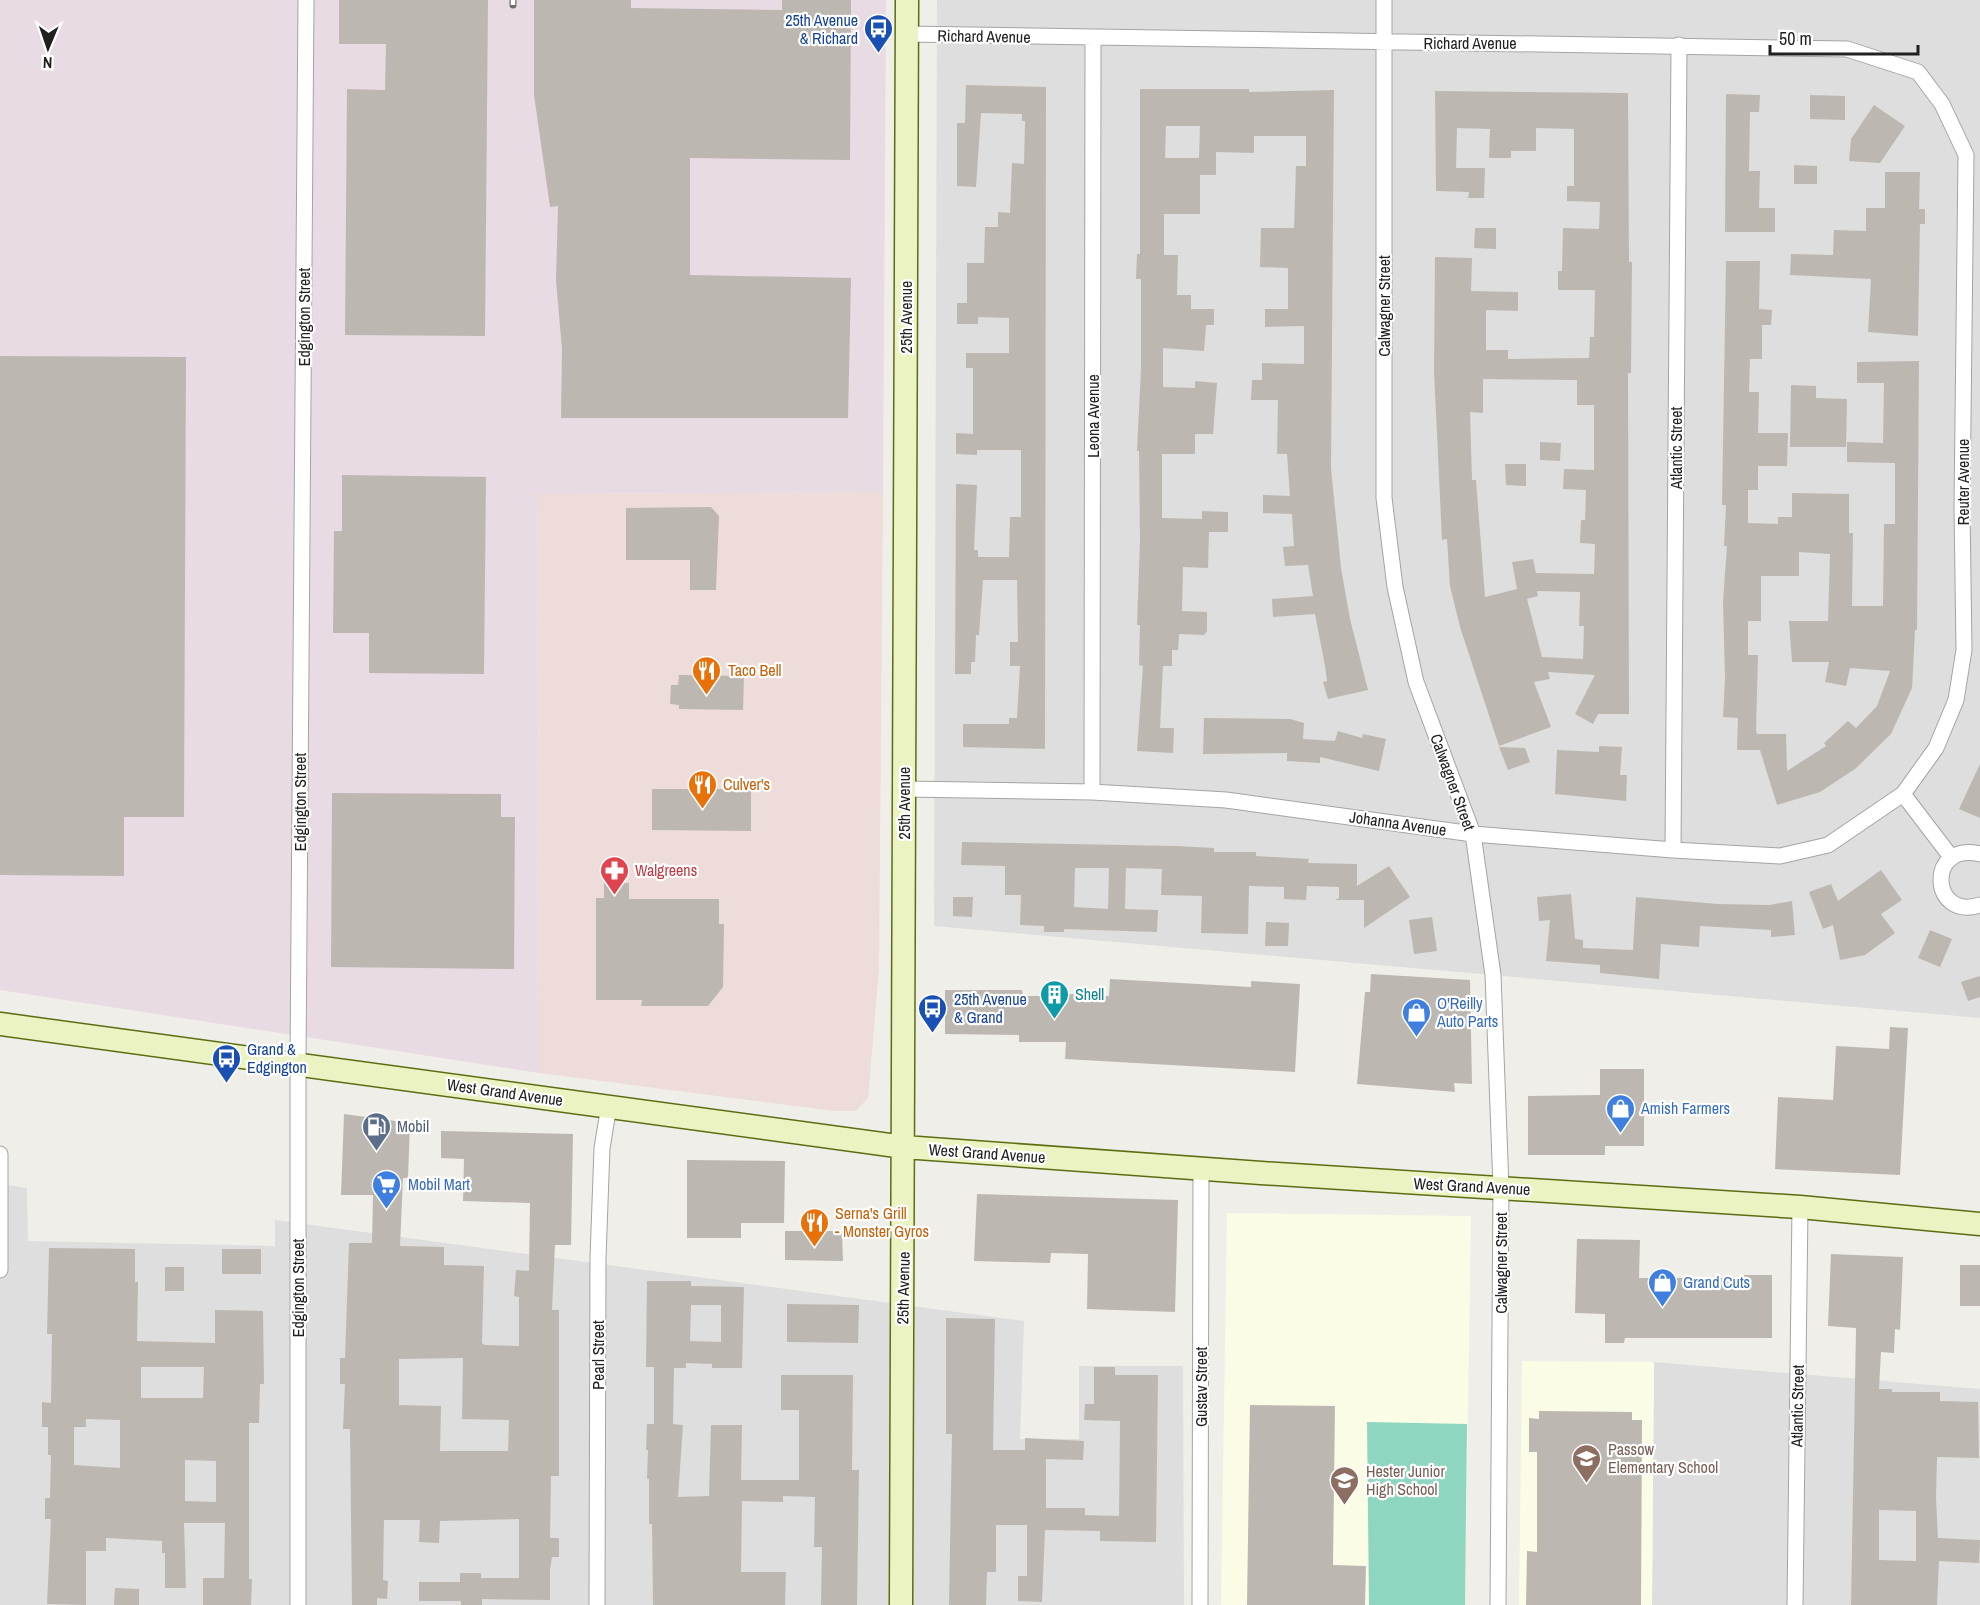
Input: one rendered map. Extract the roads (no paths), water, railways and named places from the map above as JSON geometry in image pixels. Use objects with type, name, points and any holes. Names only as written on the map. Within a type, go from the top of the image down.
[{"type":"main road","name":"25th Avenue","points":[[900,1605],[904,1147],[907,0]]},
{"type":"main road","name":"West Grand Avenue","points":[[0,1024],[904,1147],[1201,1169],[1800,1207],[1980,1224]]},
{"type":"street","name":"Edgington Street","points":[[298,1605],[298,1064],[306,0]]},
{"type":"street","name":"Calwagner Street","points":[[1384,0],[1384,498],[1395,587],[1416,682],[1473,834],[1492,968],[1501,1187],[1498,1605]]},
{"type":"street","name":"Richard Avenue","points":[[907,34],[1093,39],[1847,49],[1918,72],[1942,104],[1973,155]]},
{"type":"street","name":"Leona Avenue","points":[[1092,792],[1093,39]]},
{"type":"street","name":"Atlantic Street","points":[[1673,850],[1679,45]]},
{"type":"street","name":"Reuter Avenue","points":[[1903,794],[1936,748],[1956,700],[1964,650],[1962,508],[1973,155]]},
{"type":"street","name":"Johanna Avenue","points":[[904,789],[1092,792],[1226,800],[1473,834],[1780,856],[1828,845],[1903,794]]},
{"type":"street","points":[[1903,794],[1952,857]]},
{"type":"street","points":[[1980,854],[1970,851],[1952,857],[1942,871],[1940,880],[1946,897],[1961,907],[1980,905]]},
{"type":"street","points":[[0,1024],[0,1031]]},
{"type":"street","name":"Pearl Street","points":[[597,1605],[598,1258],[602,1148],[609,1106]]},
{"type":"street","points":[[0,1154],[0,1270]]},
{"type":"street","name":"Gustav Street","points":[[1200,1605],[1201,1169]]},
{"type":"street","name":"Atlantic Street","points":[[1795,1605],[1800,1207]]},
{"type":"railway","points":[[513,0],[513,5]]},
{"type":"place","name":"25th Avenue & Richard","points":[[879,54]]},
{"type":"place","name":"Taco Bell","points":[[707,696]]},
{"type":"place","name":"Culver's","points":[[702,810]]},
{"type":"place","name":"Walgreens","points":[[614,896]]},
{"type":"place","name":"Shell","points":[[1054,1020]]},
{"type":"place","name":"25th Avenue & Grand","points":[[933,1034]]},
{"type":"place","name":"O'Reilly Auto Parts","points":[[1416,1038]]},
{"type":"place","name":"Grand & Edgington","points":[[226,1084]]},
{"type":"place","name":"Amish Farmers","points":[[1620,1134]]},
{"type":"place","name":"Mobil","points":[[376,1152]]},
{"type":"place","name":"Mobil Mart","points":[[387,1210]]},
{"type":"place","name":"Serna's Grill - Monster Gyros","points":[[814,1248]]},
{"type":"place","name":"Grand Cuts","points":[[1662,1308]]},
{"type":"place","name":"Passow Elementary School","points":[[1587,1484]]},
{"type":"place","name":"Hester Junior High School","points":[[1345,1506]]}]
